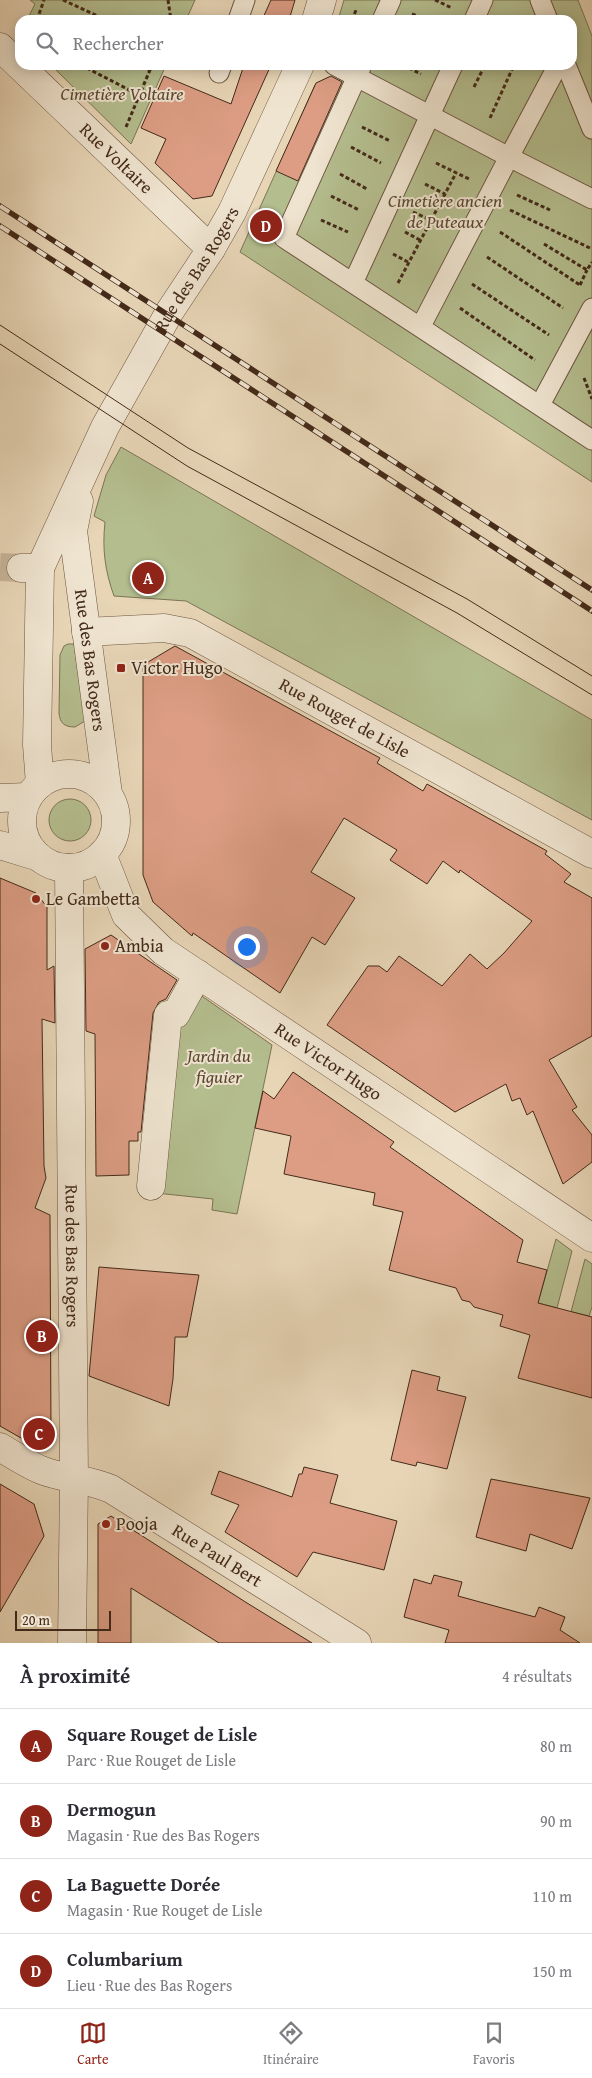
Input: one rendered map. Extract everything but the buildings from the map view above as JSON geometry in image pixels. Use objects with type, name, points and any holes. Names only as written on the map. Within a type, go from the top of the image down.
[{"type":"street","points":[[318,15],[322,0]]},
{"type":"street","name":"Rue Voltaire","points":[[0,47],[15,61]]},
{"type":"street","name":"Rue Voltaire","points":[[24,70],[211,249]]},
{"type":"street","name":"Rue des Bas Rogers","points":[[34,790],[38,745],[30,568],[163,322],[211,249],[232,212],[298,70]]},
{"type":"street","name":"Rue des Bas Rogers","points":[[84,470],[73,531],[108,794]]},
{"type":"street","name":"Rue Rouget de Lisle","points":[[86,632],[164,628],[190,633],[592,854]]},
{"type":"street","points":[[0,798],[34,790],[53,776],[68,773],[90,779],[108,794],[114,806],[116,818],[110,844],[102,854],[86,864],[68,868],[48,863],[39,857],[0,846]]},
{"type":"street","points":[[34,790],[23,809],[24,835],[39,857]]},
{"type":"street","name":"Rue Victor Hugo","points":[[102,854],[126,914],[163,951],[592,1238]]},
{"type":"street","name":"Rue des Bas Rogers","points":[[68,868],[74,1480],[72,1643]]},
{"type":"street","points":[[150,1186],[168,1015],[176,1014],[198,974]]},
{"type":"street","points":[[0,1447],[41,1470],[74,1480]]},
{"type":"street","name":"Rue Paul Bert","points":[[74,1480],[94,1482],[112,1490],[357,1643]]},
{"type":"lane","points":[[240,15],[245,0]]},
{"type":"lane","points":[[384,15],[391,0]]},
{"type":"lane","points":[[476,15],[483,0]]},
{"type":"lane","points":[[540,0],[546,15]]},
{"type":"lane","points":[[353,283],[451,70]]},
{"type":"lane","points":[[421,326],[555,70]]},
{"type":"lane","points":[[568,70],[592,129]]},
{"type":"lane","points":[[592,199],[509,158],[431,115],[359,71],[284,238],[421,326],[592,440]]},
{"type":"lane","points":[[540,405],[592,308]]},
{"type":"path","points":[[39,15],[44,0]]},
{"type":"path","points":[[63,0],[95,15]]},
{"type":"path","points":[[168,0],[170,15]]},
{"type":"path","points":[[91,70],[139,95]]},
{"type":"path","points":[[118,123],[125,129],[150,70]]},
{"type":"path","points":[[479,141],[512,70]]},
{"type":"path","points":[[339,116],[456,173],[592,249]]},
{"type":"path","points":[[330,136],[403,174]]},
{"type":"path","points":[[318,163],[391,201]]},
{"type":"path","points":[[386,304],[456,173]]},
{"type":"path","points":[[308,184],[382,221]]},
{"type":"path","points":[[491,192],[556,212]]},
{"type":"path","points":[[297,208],[371,242]]},
{"type":"path","points":[[500,232],[580,285]]},
{"type":"path","points":[[544,244],[587,270],[592,262]]},
{"type":"path","points":[[486,257],[567,311]]},
{"type":"path","points":[[472,284],[553,338]]},
{"type":"path","points":[[459,308],[540,363]]},
{"type":"path","points":[[579,383],[583,375],[592,399]]},
{"type":"green space","points":[[30,0],[195,0],[188,15],[30,15],[35,4]]},
{"type":"green space","name":"Cimetière ancien de Puteaux","points":[[344,0],[578,0],[592,36],[592,482],[240,252],[315,85],[338,82],[345,70],[577,70],[577,15],[340,15]]},
{"type":"green space","name":"Cimetière Voltaire","points":[[56,70],[164,70],[131,144]]},
{"type":"green space","points":[[121,447],[592,720],[592,820],[186,601],[114,596],[105,560],[105,522],[94,516],[106,475]]},
{"type":"green space","points":[[74,644],[85,721],[75,727],[63,724],[59,713],[60,655],[64,646]]},
{"type":"green space","points":[[74,799],[82,802],[88,808],[91,820],[88,832],[82,838],[66,841],[58,838],[52,832],[49,816],[52,808],[58,802]]},
{"type":"green space","name":"Jardin du figuier","points":[[196,992],[272,1045],[237,1214],[212,1210],[213,1199],[156,1193],[175,1027]]},
{"type":"green space","points":[[556,1239],[572,1251],[557,1308],[538,1303]]},
{"type":"green space","points":[[585,1259],[592,1264],[592,1307],[589,1316],[571,1312]]},
{"type":"tunnel","points":[[0,567],[21,568]]},
{"type":"tram line","points":[[0,325],[188,448],[467,599],[592,676]]},
{"type":"tram line","points":[[0,344],[187,466],[457,613],[592,695]]},
{"type":"railway","points":[[0,206],[592,590]]},
{"type":"railway","points":[[0,226],[592,611]]},
{"type":"place","name":"Columbarium","points":[[266,226]]},
{"type":"place","name":"Square Rouget de Lisle","points":[[148,578]]},
{"type":"place","name":"Victor Hugo","points":[[121,668]]},
{"type":"place","name":"Le Gambetta","points":[[36,899]]},
{"type":"place","name":"Ambia","points":[[105,946]]},
{"type":"place","name":"Dermogun","points":[[42,1336]]},
{"type":"place","name":"La Baguette Dorée","points":[[39,1434]]},
{"type":"place","name":"Pooja","points":[[106,1524]]}]
